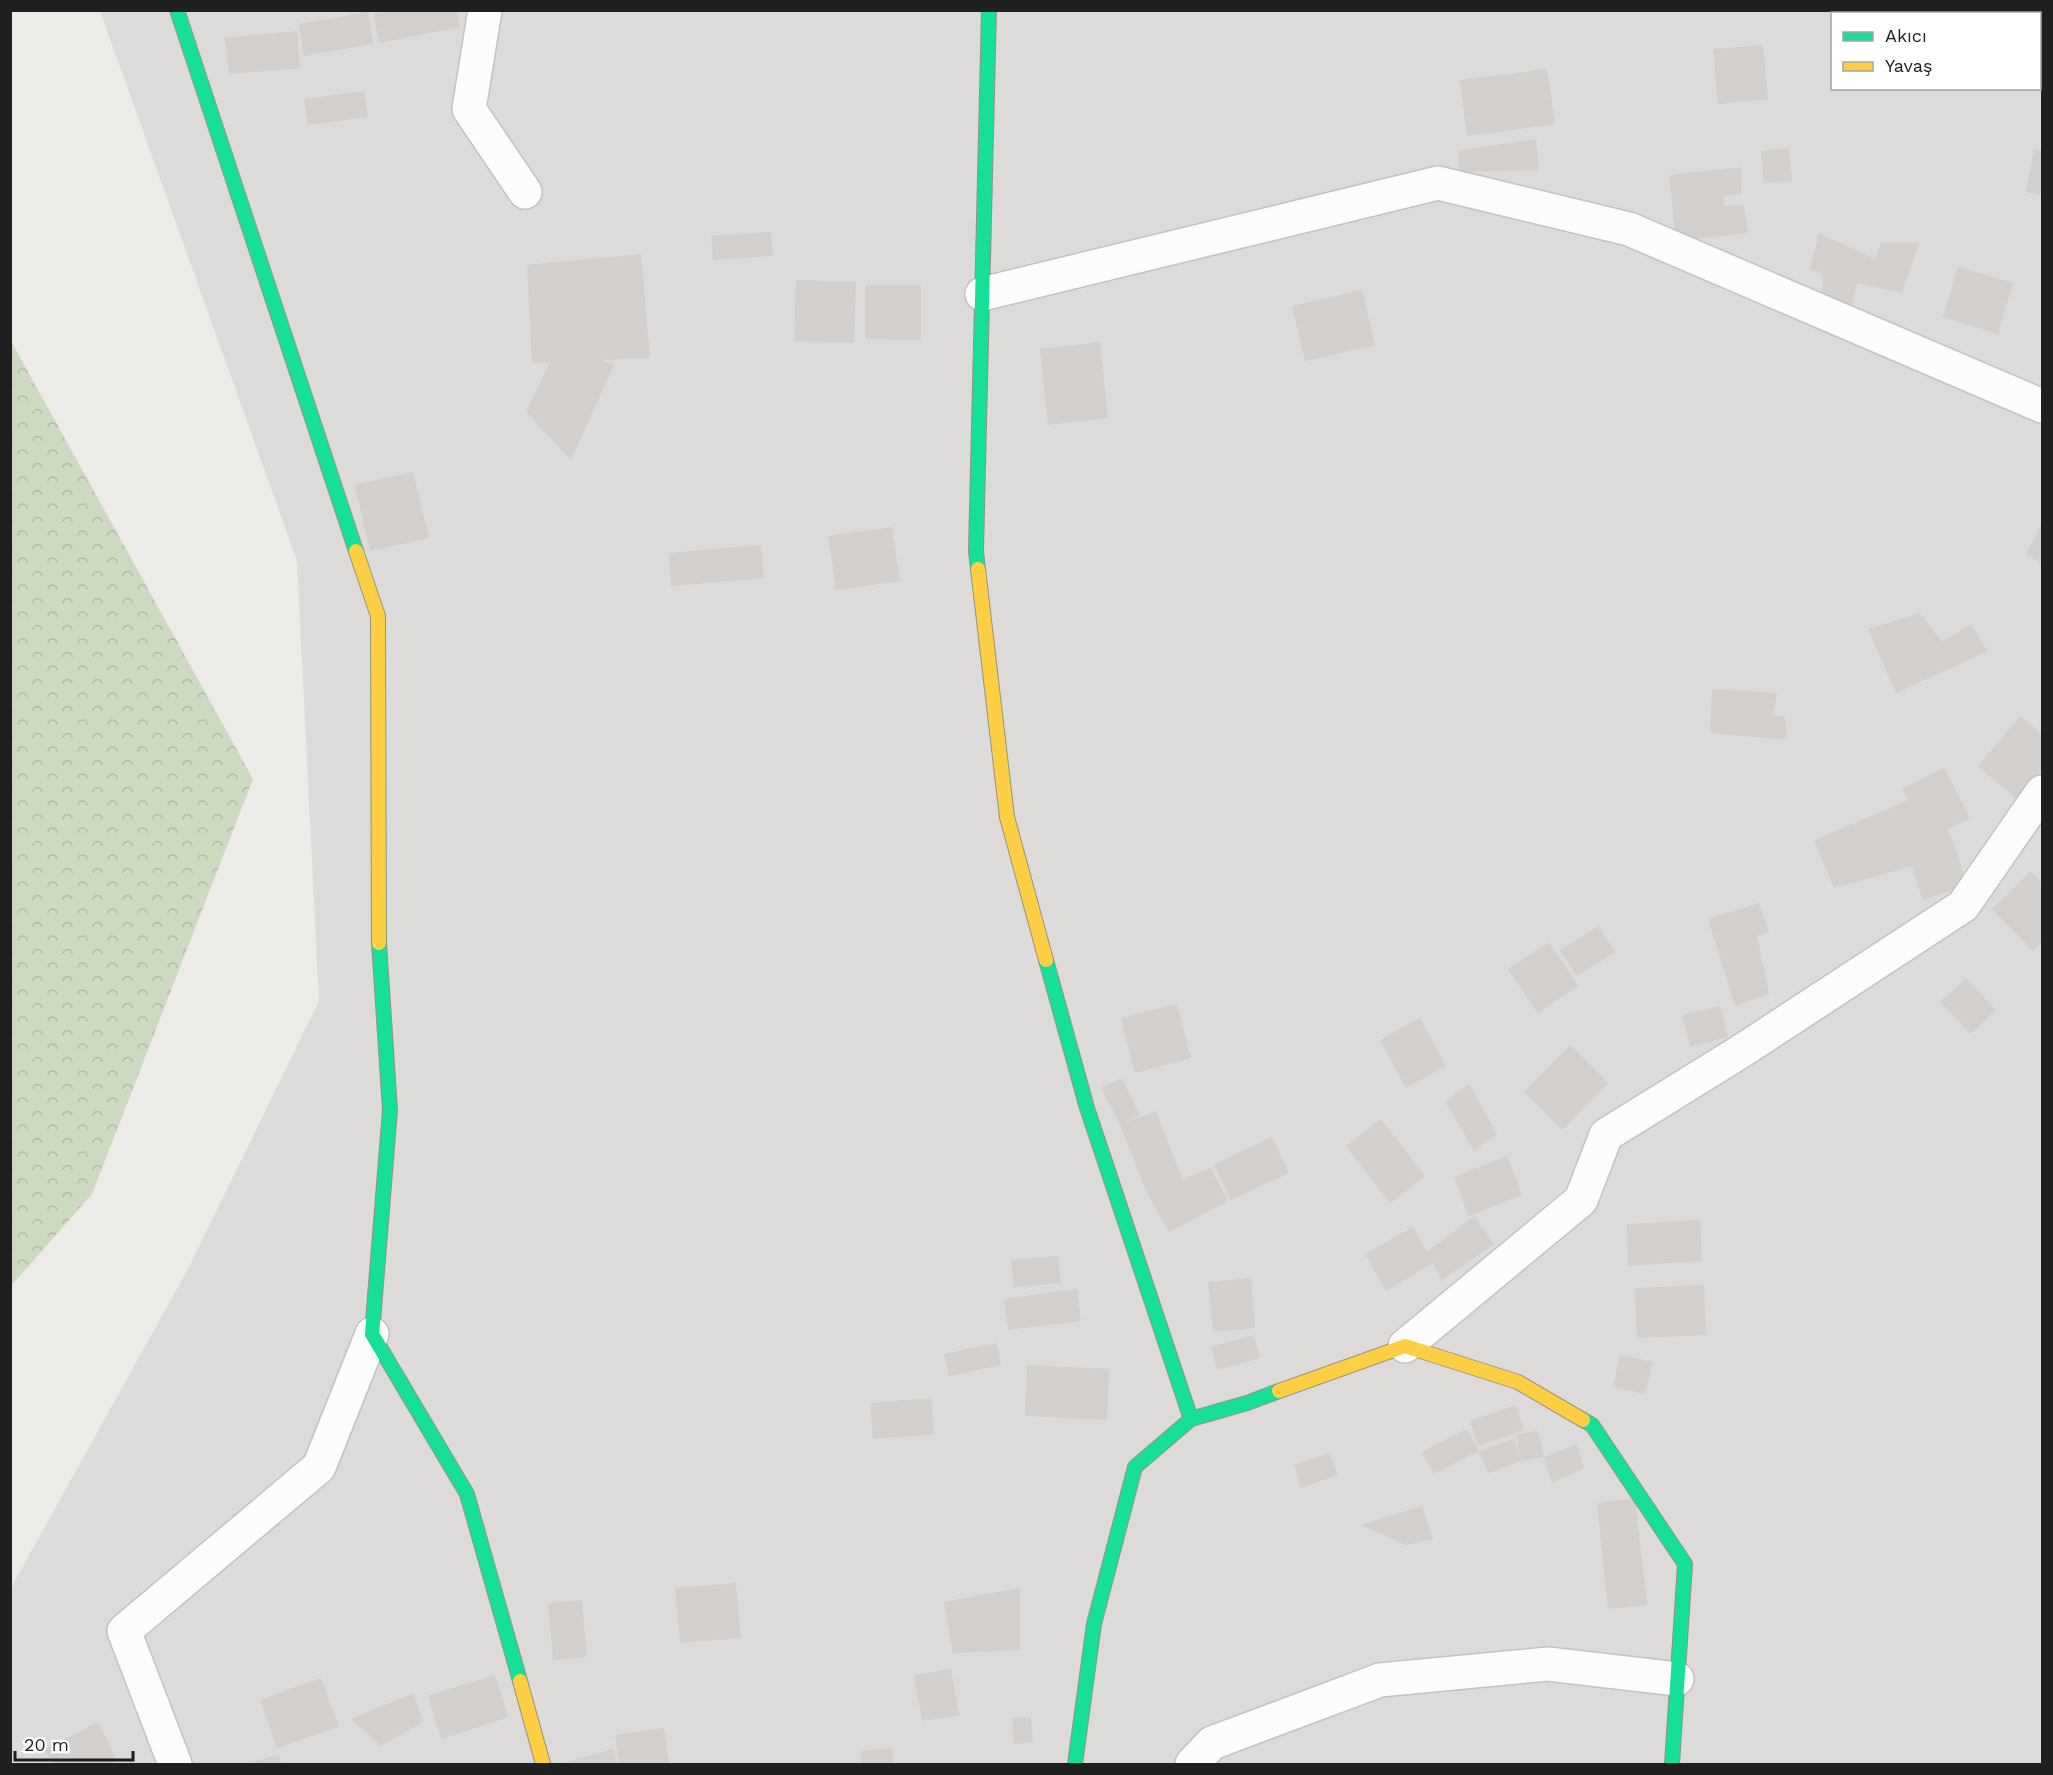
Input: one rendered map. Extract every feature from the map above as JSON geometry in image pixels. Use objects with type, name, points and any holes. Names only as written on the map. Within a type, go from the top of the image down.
[{"type":"street","points":[[175,1764],[124,1631],[319,1467],[372,1334],[390,1110],[378,929],[378,616],[177,10]]},
{"type":"street","points":[[485,10],[470,109],[525,192]]},
{"type":"street","points":[[989,10],[976,550],[1007,817],[1087,1108],[1191,1419]]},
{"type":"street","points":[[982,294],[1438,183],[1629,229],[2043,406]]},
{"type":"street","points":[[1075,1764],[1094,1624],[1135,1467],[1191,1419],[1247,1403],[1404,1346],[1581,1200],[1606,1135],[1743,1050],[1963,906],[2043,792]]},
{"type":"street","points":[[372,1334],[467,1494],[536,1763]]},
{"type":"street","points":[[1404,1346],[1518,1382],[1592,1425],[1685,1564],[1672,1764]]},
{"type":"street","points":[[1192,1764],[1212,1743],[1380,1680],[1548,1664],[1677,1679]]},
{"type":"shaded area","points":[[100,11],[2042,11],[2042,1764],[11,1764],[11,1588],[188,1269],[319,1001],[297,561]]},
{"type":"green space","points":[[11,341],[253,779],[92,1194],[11,1286]]},
{"type":"building","points":[[394,10],[457,10],[460,27],[379,43],[374,14]]},
{"type":"building","points":[[368,12],[373,44],[304,56],[299,24]]},
{"type":"building","points":[[297,31],[300,68],[229,74],[225,38]]},
{"type":"building","points":[[1763,45],[1768,99],[1718,104],[1713,49]]},
{"type":"building","points":[[1547,69],[1555,124],[1467,136],[1460,80]]},
{"type":"building","points":[[364,91],[368,117],[308,125],[304,99]]},
{"type":"building","points":[[1536,139],[1539,170],[1458,172],[1458,151]]},
{"type":"building","points":[[1789,148],[1792,181],[1764,183],[1761,151]]},
{"type":"building","points":[[2034,149],[2042,151],[2042,195],[2026,192]]},
{"type":"building","points":[[1742,167],[1741,194],[1723,196],[1724,206],[1744,205],[1748,233],[1676,241],[1669,175]]},
{"type":"building","points":[[771,232],[773,256],[713,260],[711,236]]},
{"type":"building","points":[[1819,233],[1875,259],[1881,243],[1919,243],[1902,293],[1857,283],[1852,304],[1822,297],[1823,274],[1810,269]]},
{"type":"building","points":[[641,254],[650,358],[602,360],[614,365],[571,460],[526,412],[550,362],[532,363],[527,265]]},
{"type":"building","points":[[1958,267],[2013,283],[1998,334],[1943,317]]},
{"type":"building","points":[[796,280],[856,282],[854,343],[794,341]]},
{"type":"building","points":[[865,285],[921,285],[921,340],[865,339]]},
{"type":"building","points":[[1362,290],[1375,345],[1305,361],[1292,306]]},
{"type":"building","points":[[1100,342],[1108,418],[1048,425],[1040,349]]},
{"type":"building","points":[[413,472],[429,538],[370,551],[355,485]]},
{"type":"building","points":[[2042,523],[2042,564],[2026,554]]},
{"type":"building","points":[[892,527],[900,581],[836,590],[828,536]]},
{"type":"building","points":[[761,545],[764,578],[671,586],[669,553]]},
{"type":"building","points":[[1920,613],[1942,642],[1971,624],[1988,651],[1896,693],[1868,629]]},
{"type":"building","points":[[1712,689],[1777,693],[1773,715],[1785,717],[1787,740],[1710,733]]},
{"type":"building","points":[[2020,716],[2042,735],[2042,769],[2017,799],[1978,766]]},
{"type":"building","points":[[1944,767],[1970,818],[1947,830],[1967,885],[1923,900],[1912,866],[1834,888],[1814,840],[1909,800],[1902,789]]},
{"type":"building","points":[[2031,871],[2042,883],[2042,942],[2033,951],[1992,909]]},
{"type":"building","points":[[1759,903],[1769,932],[1757,936],[1769,994],[1735,1006],[1708,919]]},
{"type":"building","points":[[1599,926],[1615,952],[1577,976],[1560,950]]},
{"type":"building","points":[[1549,942],[1578,986],[1538,1013],[1508,969]]},
{"type":"building","points":[[1966,978],[1996,1010],[1971,1034],[1940,1002]]},
{"type":"building","points":[[1177,1004],[1191,1058],[1135,1073],[1121,1018]]},
{"type":"building","points":[[1720,1006],[1728,1037],[1690,1047],[1682,1015]]},
{"type":"building","points":[[1420,1018],[1446,1066],[1406,1088],[1380,1040]]},
{"type":"building","points":[[1570,1045],[1608,1083],[1563,1130],[1524,1092]]},
{"type":"building","points":[[1122,1078],[1140,1115],[1123,1124],[1156,1111],[1182,1179],[1210,1168],[1228,1201],[1169,1232],[1147,1193],[1120,1125],[1101,1088]]},
{"type":"building","points":[[1469,1084],[1497,1134],[1474,1151],[1445,1101]]},
{"type":"building","points":[[1381,1119],[1425,1176],[1390,1203],[1346,1146]]},
{"type":"building","points":[[1272,1137],[1289,1173],[1231,1200],[1214,1164]]},
{"type":"building","points":[[1507,1156],[1522,1195],[1469,1216],[1454,1177]]},
{"type":"building","points":[[1474,1216],[1494,1244],[1442,1280],[1433,1263],[1386,1291],[1365,1254],[1413,1227],[1427,1252]]},
{"type":"building","points":[[1700,1220],[1702,1261],[1628,1266],[1627,1224]]},
{"type":"building","points":[[1058,1256],[1061,1283],[1014,1287],[1011,1260]]},
{"type":"building","points":[[1251,1278],[1255,1328],[1213,1332],[1208,1282]]},
{"type":"building","points":[[1704,1285],[1706,1335],[1637,1338],[1635,1288]]},
{"type":"building","points":[[1077,1289],[1081,1321],[1008,1330],[1004,1299]]},
{"type":"building","points":[[1254,1335],[1260,1358],[1217,1370],[1211,1347]]},
{"type":"building","points":[[997,1343],[1001,1365],[949,1376],[944,1354]]},
{"type":"building","points":[[1620,1355],[1653,1362],[1645,1394],[1613,1387]]},
{"type":"building","points":[[1027,1365],[1109,1369],[1107,1420],[1025,1416]]},
{"type":"building","points":[[931,1398],[934,1434],[873,1439],[870,1403]]},
{"type":"building","points":[[1516,1405],[1524,1430],[1478,1446],[1470,1421]]},
{"type":"building","points":[[1467,1429],[1479,1451],[1434,1474],[1422,1452]]},
{"type":"building","points":[[1538,1430],[1544,1457],[1521,1461],[1488,1473],[1479,1451],[1514,1439],[1521,1460],[1516,1435]]},
{"type":"building","points":[[1577,1444],[1584,1468],[1552,1483],[1544,1457]]},
{"type":"building","points":[[1330,1453],[1338,1475],[1301,1487],[1294,1465]]},
{"type":"building","points":[[1635,1498],[1647,1605],[1608,1609],[1597,1503]]},
{"type":"building","points":[[1422,1506],[1433,1539],[1406,1545],[1361,1525]]},
{"type":"building","points":[[736,1583],[741,1638],[680,1643],[675,1588]]},
{"type":"building","points":[[1020,1588],[1020,1650],[953,1653],[944,1602]]},
{"type":"building","points":[[582,1600],[587,1657],[553,1660],[548,1603]]},
{"type":"building","points":[[951,1669],[959,1715],[922,1721],[914,1675]]},
{"type":"building","points":[[495,1675],[508,1717],[441,1739],[428,1696]]},
{"type":"building","points":[[321,1678],[339,1727],[277,1748],[260,1700]]},
{"type":"building","points":[[414,1693],[423,1722],[381,1746],[351,1719]]},
{"type":"building","points":[[1031,1717],[1033,1742],[1014,1744],[1012,1718]]},
{"type":"building","points":[[98,1722],[117,1760],[110,1764],[53,1764],[45,1749]]},
{"type":"building","points":[[664,1728],[669,1764],[619,1764],[615,1735]]},
{"type":"building","points":[[892,1748],[893,1764],[862,1764],[860,1751]]},
{"type":"building","points":[[613,1749],[617,1764],[560,1764]]},
{"type":"building","points":[[279,1755],[281,1764],[244,1764]]},
{"type":"traffic: fast","points":[[177,10],[356,551]]},
{"type":"traffic: fast","points":[[978,569],[976,551],[989,10]]},
{"type":"traffic: fast","points":[[379,943],[390,1110],[372,1334],[467,1494],[520,1681]]},
{"type":"traffic: fast","points":[[1046,960],[1087,1108],[1191,1419]]},
{"type":"traffic: fast","points":[[1075,1764],[1094,1624],[1135,1467],[1191,1419],[1279,1391]]},
{"type":"traffic: fast","points":[[1583,1420],[1592,1425],[1685,1564],[1672,1764]]},
{"type":"traffic: slow","points":[[356,551],[378,616],[379,943]]},
{"type":"traffic: slow","points":[[978,569],[1007,817],[1046,960]]},
{"type":"traffic: slow","points":[[1279,1391],[1405,1346],[1518,1382],[1583,1420]]},
{"type":"traffic: slow","points":[[520,1681],[543,1764]]}]
